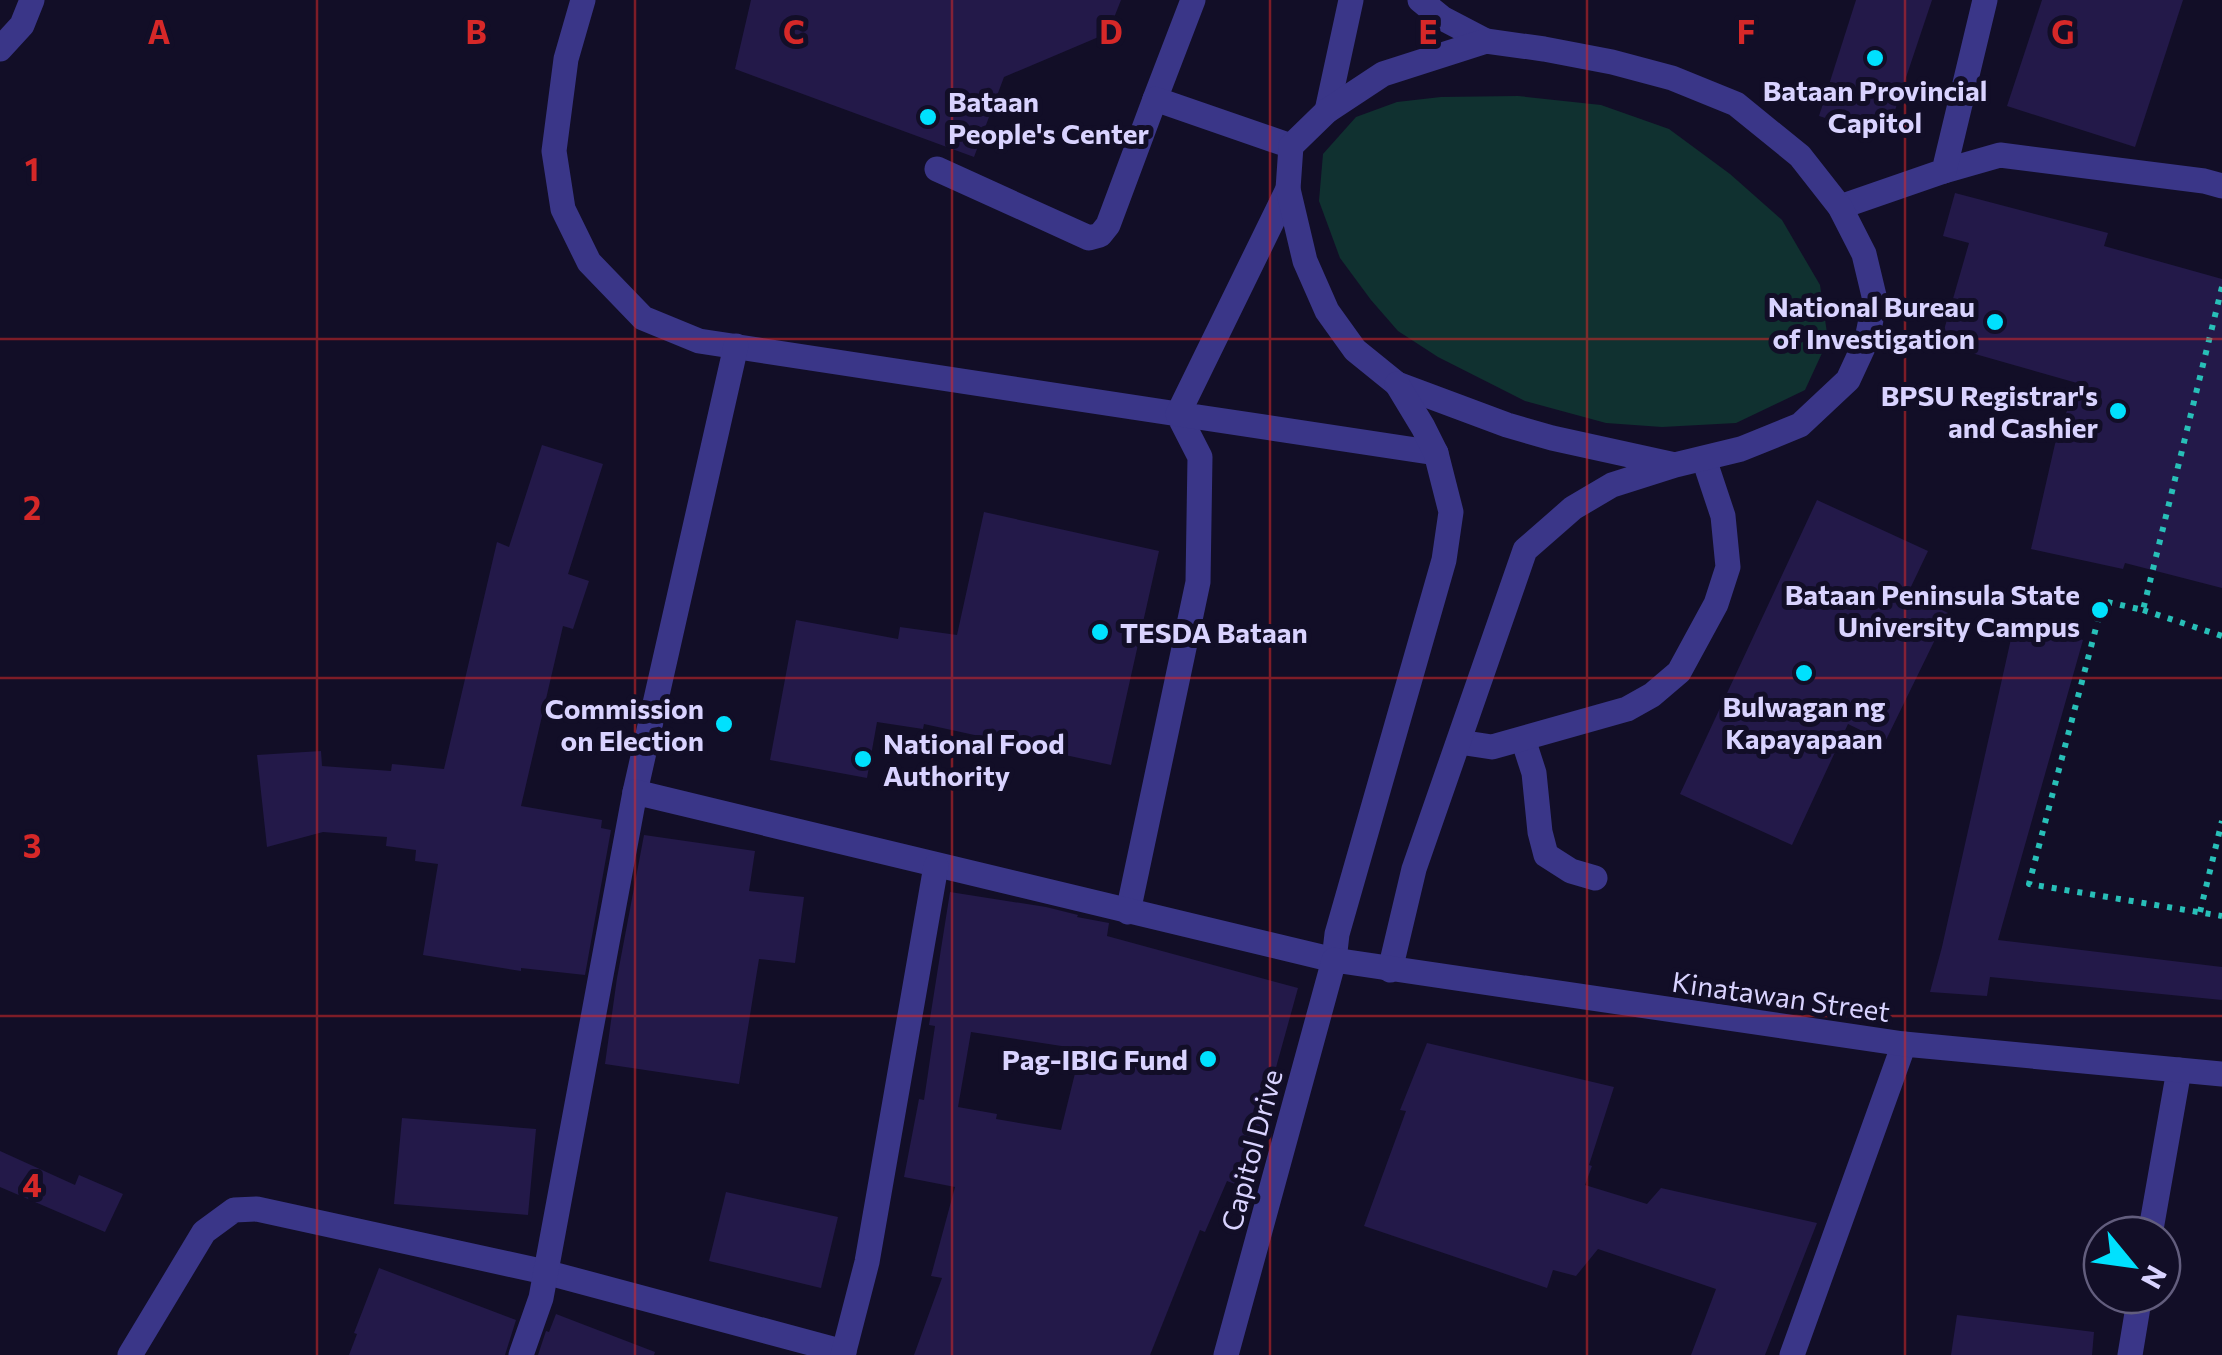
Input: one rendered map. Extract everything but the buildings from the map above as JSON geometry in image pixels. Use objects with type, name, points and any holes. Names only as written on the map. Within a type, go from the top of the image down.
[{"type":"street","points":[[0,49],[22,25],[32,0]]},
{"type":"street","points":[[583,0],[566,59],[554,152],[563,209],[589,262],[643,318],[700,340],[1436,454]]},
{"type":"street","points":[[937,169],[1089,238],[1100,235],[1108,225],[1193,0]]},
{"type":"street","points":[[1326,111],[1351,0]]},
{"type":"street","points":[[1390,970],[1414,869],[1525,550],[1573,508],[1612,485],[1741,449],[1800,425],[1848,380],[1867,339],[1875,300],[1864,254],[1840,207],[1800,156],[1736,104],[1672,78],[1612,62],[1486,42],[1442,18],[1420,0]]},
{"type":"street","points":[[1944,171],[1985,0]]},
{"type":"street","points":[[1486,42],[1383,74],[1326,111],[1291,146],[1288,189],[1305,261],[1327,312],[1355,350],[1397,384],[1537,434],[1674,465]]},
{"type":"street","points":[[1156,98],[1291,146]]},
{"type":"street","points":[[1840,207],[2000,155],[2222,186]]},
{"type":"street","points":[[1178,414],[1288,189]]},
{"type":"street","points":[[521,1355],[541,1298],[635,792],[736,346]]},
{"type":"street","name":"Capitol Drive","points":[[1226,1355],[1334,960],[1337,934],[1444,560],[1451,512],[1436,454],[1397,384]]},
{"type":"street","points":[[1128,912],[1198,582],[1200,457],[1178,414]]},
{"type":"street","points":[[1459,742],[1492,748],[1626,709],[1652,696],[1679,672],[1716,604],[1728,568],[1724,516],[1704,459]]},
{"type":"street","points":[[1523,738],[1534,773],[1546,856],[1571,871],[1596,878]]},
{"type":"street","name":"Kinatawan Street","points":[[635,792],[1128,912],[1390,970],[1904,1044],[2222,1074]]},
{"type":"street","points":[[130,1355],[204,1232],[234,1210],[258,1209],[545,1272],[843,1353],[867,1262],[936,866]]},
{"type":"street","points":[[1792,1355],[1904,1044]]},
{"type":"street","points":[[2154,1215],[2179,1070]]},
{"type":"street","points":[[2130,1355],[2137,1315]]},
{"type":"path","points":[[2143,610],[2222,287]]},
{"type":"path","points":[[2222,636],[2103,601],[2029,884],[2222,916]]},
{"type":"path","points":[[2200,913],[2222,821]]},
{"type":"green space","points":[[1518,96],[1601,105],[1669,129],[1730,174],[1782,220],[1820,285],[1828,340],[1805,390],[1736,423],[1662,427],[1606,423],[1525,401],[1438,357],[1398,331],[1340,258],[1319,201],[1323,154],[1356,117],[1397,102]]},
{"type":"place","name":"Bataan Provincial Capitol","points":[[1875,58]]},
{"type":"place","name":"Bataan People's Center","points":[[928,117]]},
{"type":"place","name":"National Bureau of Investigation","points":[[1995,322]]},
{"type":"place","name":"BPSU Registrar's and Cashier","points":[[2118,411]]},
{"type":"place","name":"Bataan Peninsula State University Campus","points":[[2100,610]]},
{"type":"place","name":"TESDA Bataan","points":[[1100,632]]},
{"type":"place","name":"Bulwagan ng Kapayapaan","points":[[1804,673]]},
{"type":"place","name":"Commission on Election","points":[[724,724]]},
{"type":"place","name":"National Food Authority","points":[[863,759]]},
{"type":"place","name":"Pag-IBIG Fund","points":[[1208,1059]]}]
